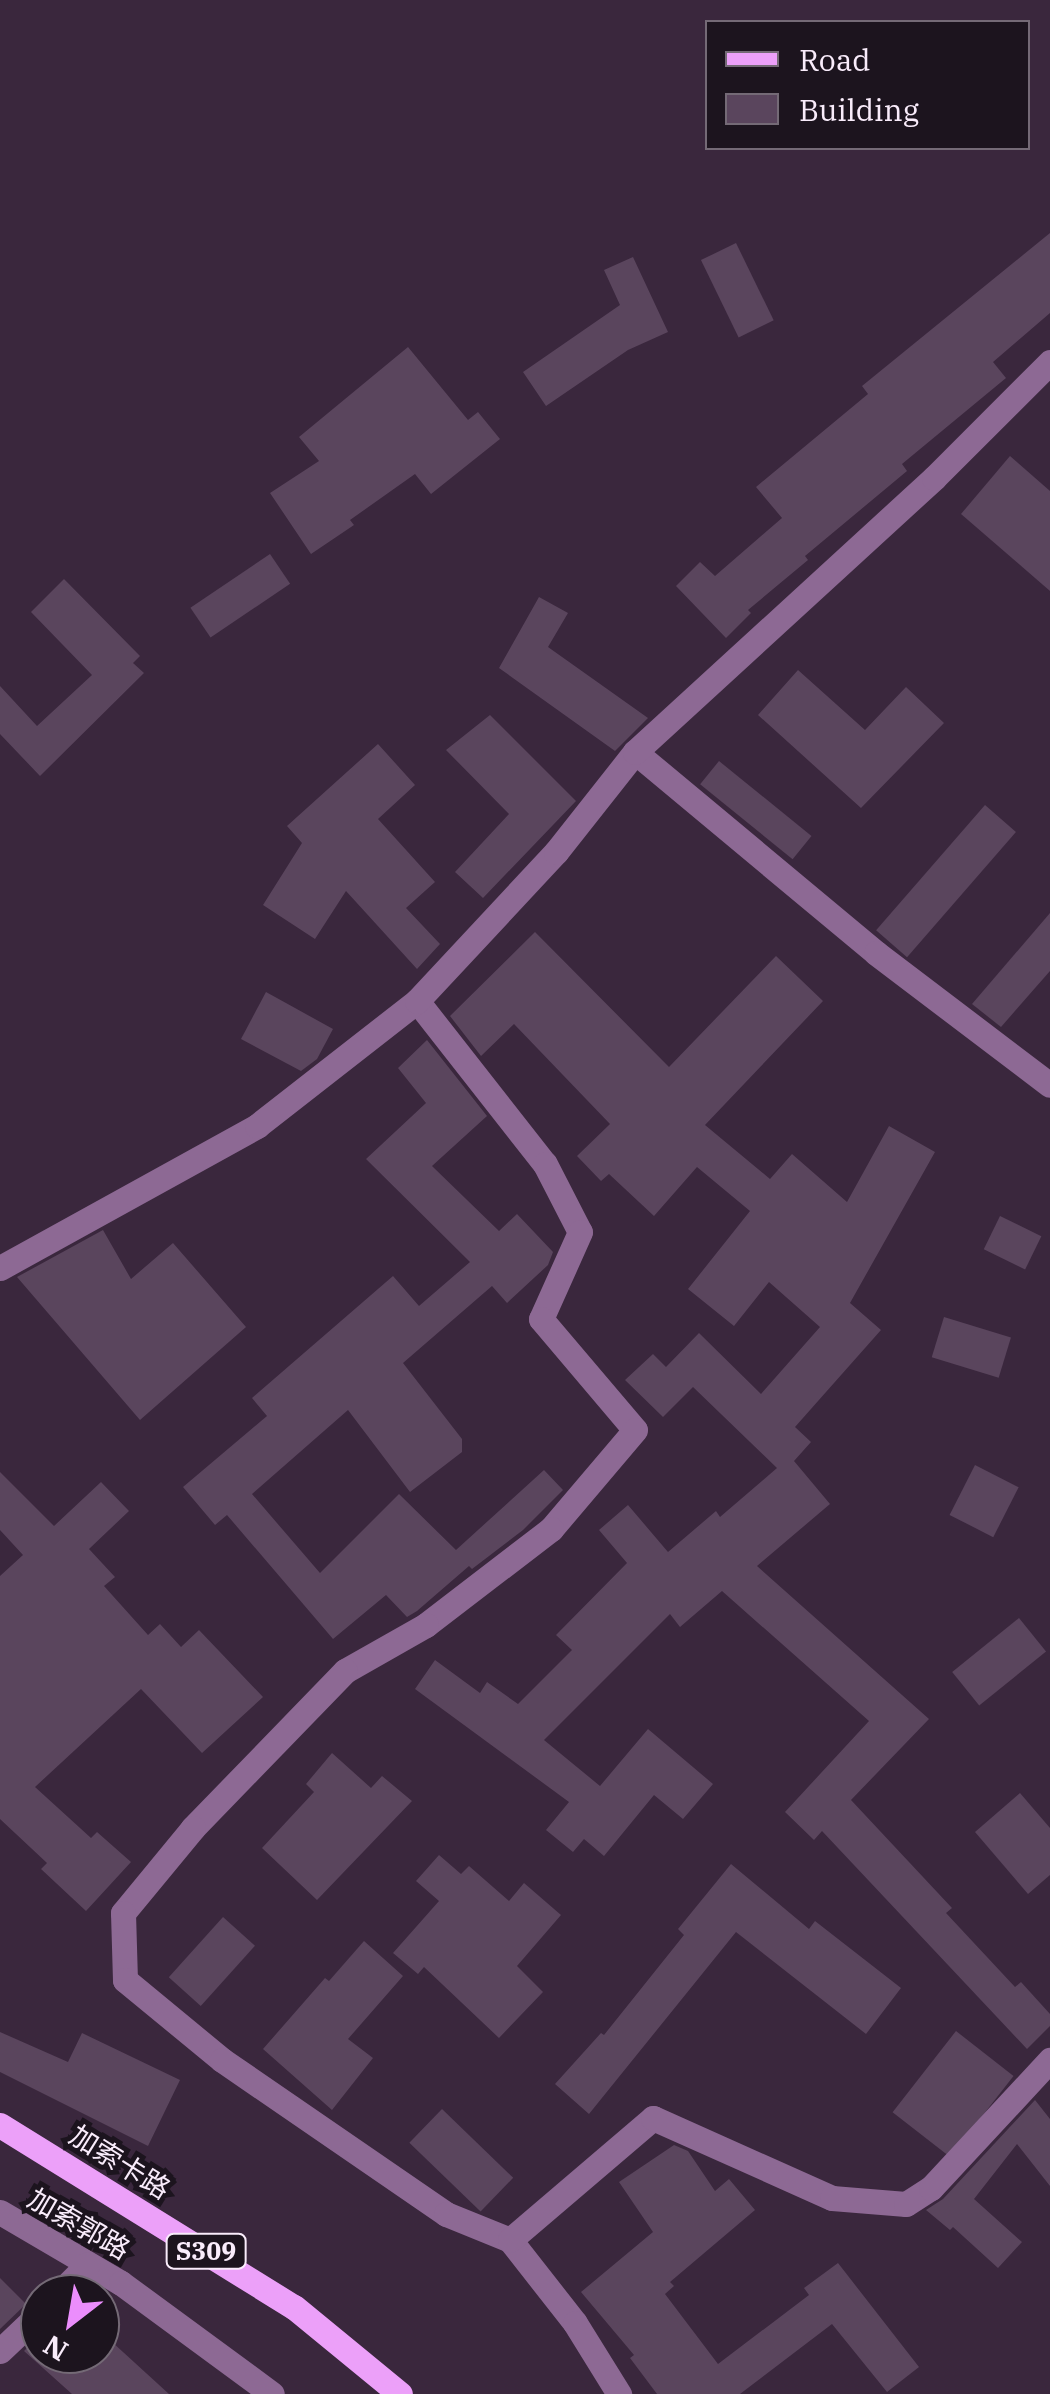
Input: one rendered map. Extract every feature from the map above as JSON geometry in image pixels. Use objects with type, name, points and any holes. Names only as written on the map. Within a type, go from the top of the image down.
[{"type":"main road","name":"加索卡路","points":[[0,2125],[21,2134],[294,2308],[400,2394]]},
{"type":"street","points":[[0,1268],[257,1126],[417,1000],[556,852],[635,752],[934,478],[1050,362]]},
{"type":"street","points":[[635,752],[876,954],[1050,1085]]},
{"type":"street","points":[[417,1000],[545,1164],[580,1232],[541,1319],[635,1430],[551,1529],[426,1625],[345,1671],[193,1828],[122,1912],[124,1980],[222,2060],[446,2214],[510,2240],[575,2323],[620,2394]]},
{"type":"street","points":[[510,2240],[653,2118],[832,2198],[906,2204],[931,2188],[1050,2060]]},
{"type":"street","name":"加索郭路","points":[[0,2212],[121,2283],[272,2394]]},
{"type":"street","points":[[78,2274],[88,2264]]},
{"type":"street","points":[[0,2350],[20,2331]]},
{"type":"building","points":[[1050,233],[1050,313],[993,362],[1006,378],[902,464],[907,471],[805,556],[808,560],[748,610],[751,613],[726,638],[676,586],[700,562],[715,576],[782,518],[756,487],[868,394],[862,386]]},
{"type":"building","points":[[736,243],[774,320],[739,337],[701,260]]},
{"type":"building","points":[[633,257],[668,332],[628,350],[546,406],[523,372],[620,305],[604,270]]},
{"type":"building","points":[[408,347],[468,420],[478,412],[500,439],[431,494],[415,474],[350,520],[354,525],[311,554],[270,493],[319,461],[299,437]]},
{"type":"building","points":[[1010,456],[1050,491],[1050,591],[961,514]]},
{"type":"building","points":[[270,554],[290,584],[211,638],[190,608]]},
{"type":"building","points":[[64,579],[140,656],[133,663],[144,673],[40,776],[0,734],[0,686],[37,726],[92,675],[31,612]]},
{"type":"building","points":[[539,597],[568,613],[548,647],[648,718],[615,751],[499,668]]},
{"type":"building","points":[[798,670],[865,730],[906,687],[944,723],[861,808],[758,715]]},
{"type":"building","points":[[490,715],[576,801],[483,898],[455,872],[509,814],[446,750]]},
{"type":"building","points":[[378,744],[415,785],[378,819],[435,882],[406,908],[440,944],[417,969],[346,891],[315,939],[263,905],[302,843],[287,826]]},
{"type":"building","points":[[719,761],[811,836],[793,859],[700,784]]},
{"type":"building","points":[[985,805],[1016,832],[907,957],[876,930]]},
{"type":"building","points":[[1050,913],[1050,971],[1001,1027],[972,1004]]},
{"type":"building","points":[[535,932],[669,1067],[776,956],[823,1001],[705,1125],[770,1179],[792,1154],[847,1202],[889,1126],[935,1152],[850,1303],[881,1330],[795,1427],[811,1442],[794,1461],[830,1504],[757,1566],[929,1719],[851,1800],[952,1908],[946,1913],[1015,1987],[1021,1982],[1050,2014],[1050,2026],[1027,2049],[822,1831],[814,1840],[785,1812],[869,1721],[722,1591],[680,1627],[670,1614],[544,1740],[600,1786],[648,1729],[713,1784],[683,1819],[654,1795],[604,1856],[584,1839],[573,1852],[546,1830],[569,1802],[415,1689],[435,1660],[480,1693],[487,1682],[518,1704],[572,1650],[556,1635],[627,1563],[599,1530],[628,1505],[668,1552],[716,1511],[720,1517],[777,1468],[693,1387],[663,1417],[625,1380],[653,1354],[666,1367],[699,1333],[761,1394],[820,1327],[769,1282],[734,1326],[688,1289],[750,1211],[697,1167],[654,1216],[609,1174],[601,1181],[577,1156],[610,1124],[514,1024],[481,1056],[450,1016]]},
{"type":"building","points":[[266,992],[333,1029],[317,1059],[301,1071],[241,1039]]},
{"type":"building","points":[[427,1040],[487,1116],[432,1166],[499,1231],[517,1214],[553,1252],[548,1265],[507,1303],[492,1286],[403,1363],[462,1439],[462,1452],[410,1492],[348,1410],[252,1494],[320,1573],[399,1494],[456,1550],[544,1470],[563,1490],[523,1530],[472,1569],[469,1566],[417,1611],[407,1617],[386,1595],[333,1639],[227,1515],[215,1525],[183,1487],[267,1416],[252,1398],[393,1276],[419,1306],[470,1262],[366,1159],[426,1103],[398,1068]]},
{"type":"building","points":[[1000,1216],[1041,1236],[1025,1269],[984,1249]]},
{"type":"building","points":[[103,1230],[131,1279],[173,1243],[246,1327],[140,1420],[17,1277]]},
{"type":"building","points":[[944,1317],[1011,1337],[999,1378],[932,1357]]},
{"type":"building","points":[[975,1465],[1019,1487],[993,1537],[950,1515]]},
{"type":"building","points":[[0,1472],[54,1526],[101,1482],[129,1511],[89,1549],[115,1577],[104,1586],[148,1635],[160,1624],[181,1647],[199,1630],[263,1697],[202,1753],[141,1689],[35,1787],[91,1838],[97,1832],[131,1862],[86,1911],[41,1869],[47,1863],[0,1819],[0,1576],[23,1555],[0,1530]]},
{"type":"building","points":[[1019,1618],[1046,1651],[979,1706],[952,1672]]},
{"type":"building","points":[[332,1753],[371,1788],[382,1776],[412,1801],[317,1900],[262,1848],[314,1792],[306,1784]]},
{"type":"building","points":[[1020,1793],[1050,1828],[1050,1875],[1028,1894],[975,1832]]},
{"type":"building","points":[[439,1855],[461,1874],[469,1866],[509,1901],[524,1883],[561,1915],[517,1966],[543,1992],[499,2038],[424,1967],[418,1974],[393,1953],[439,1901],[416,1881]]},
{"type":"building","points":[[731,1864],[809,1929],[815,1921],[901,1988],[866,2034],[736,1932],[589,2114],[555,2084],[601,2033],[604,2035],[684,1935],[678,1929]]},
{"type":"building","points":[[223,1917],[255,1946],[201,2006],[169,1977]]},
{"type":"building","points":[[364,1941],[403,1976],[348,2039],[373,2058],[332,2110],[263,2049],[325,1978],[329,1981]]},
{"type":"building","points":[[956,2031],[1014,2076],[950,2157],[893,2112]]},
{"type":"building","points":[[0,2032],[68,2062],[82,2033],[180,2080],[148,2146],[0,2072]]},
{"type":"building","points":[[1035,2100],[1050,2119],[1050,2186],[1017,2144],[974,2199],[1022,2242],[998,2268],[953,2227],[950,2230],[926,2210],[943,2199]]},
{"type":"building","points":[[442,2109],[513,2178],[481,2212],[409,2143]]},
{"type":"building","points":[[674,2145],[688,2151],[715,2191],[729,2179],[755,2210],[670,2282],[674,2286],[665,2294],[718,2364],[809,2295],[804,2288],[838,2263],[919,2367],[887,2392],[832,2324],[740,2394],[657,2394],[630,2358],[634,2355],[581,2292],[653,2232],[619,2182]]},
{"type":"building","points":[[0,2278],[20,2298],[20,2310],[0,2329]]},
{"type":"building","points":[[120,2349],[169,2394],[72,2394],[50,2374],[120,2374]]}]
